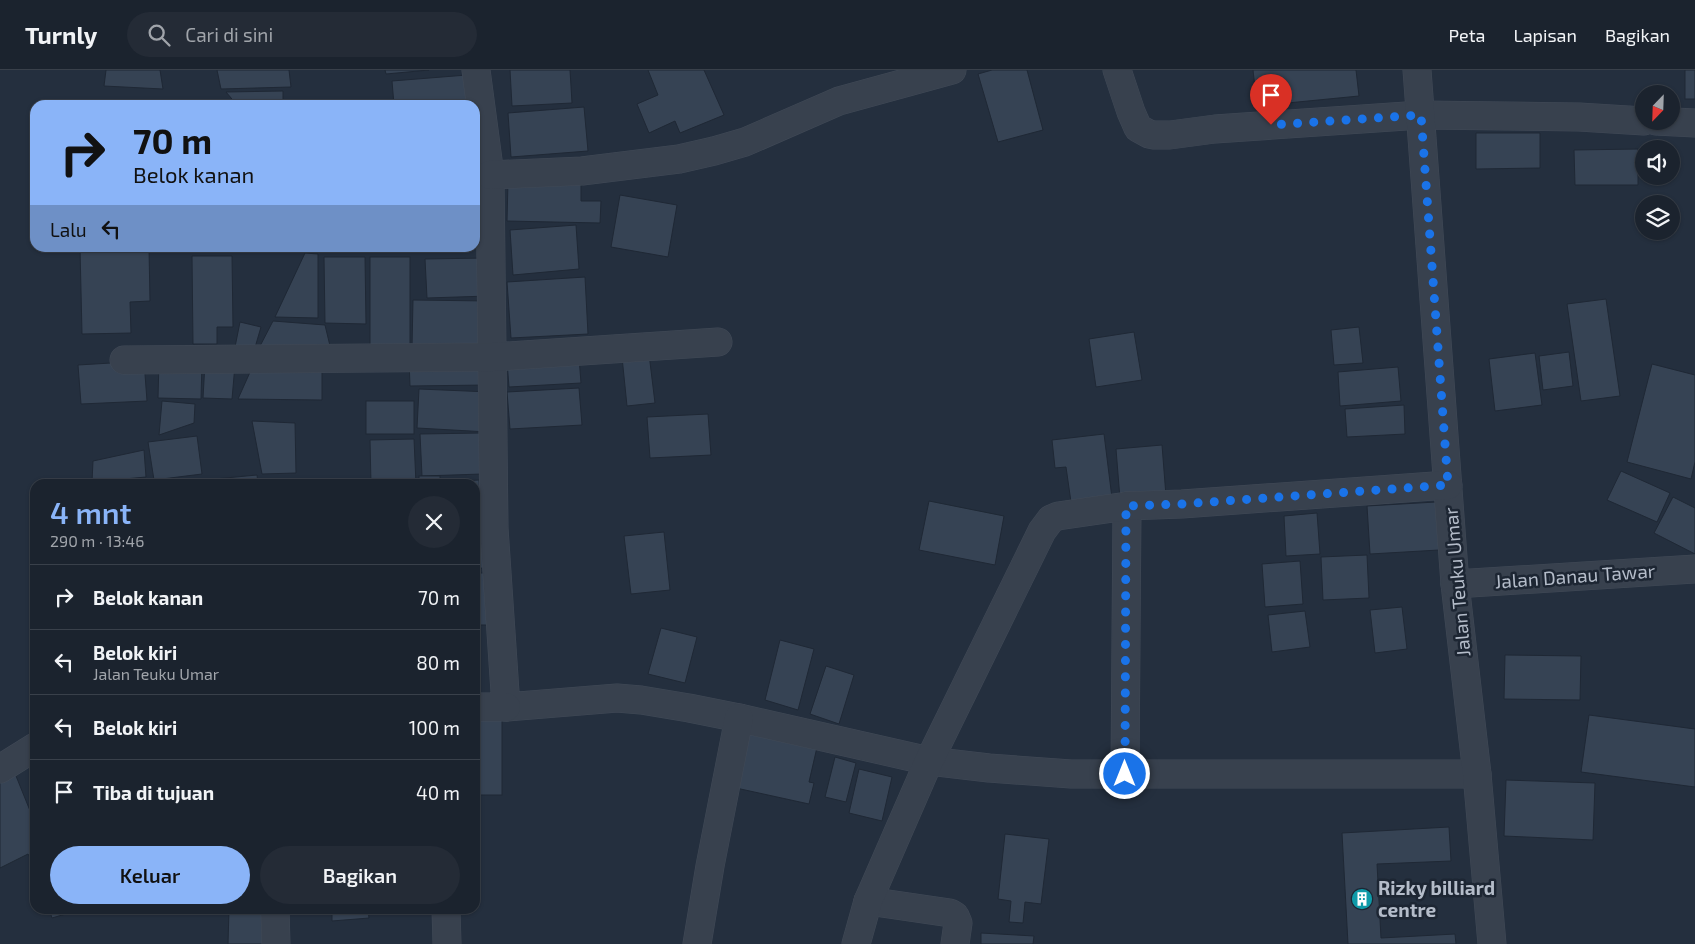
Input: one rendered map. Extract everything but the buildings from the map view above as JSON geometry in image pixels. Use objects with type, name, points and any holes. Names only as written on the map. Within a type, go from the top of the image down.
[{"type":"street","points":[[476,70],[490,175],[494,528],[506,707]]},
{"type":"street","points":[[490,175],[582,171],[679,159],[745,142],[839,101],[952,70]]},
{"type":"street","points":[[1117,70],[1138,128],[1148,134],[1170,135],[1215,129],[1421,115],[1579,117],[1635,120]]},
{"type":"street","name":"Jalan Teuku Umar","points":[[1417,70],[1455,584],[1492,944]]},
{"type":"street","points":[[1680,122],[1695,123]]},
{"type":"street","points":[[124,360],[493,357],[718,342]]},
{"type":"street","points":[[856,944],[868,901],[929,761],[1046,524],[1051,519],[1058,516],[1126,506],[1182,504],[1448,485]]},
{"type":"street","points":[[1125,774],[1126,506]]},
{"type":"street","name":"Jalan Danau Tawar","points":[[1455,584],[1695,569]]},
{"type":"street","points":[[480,707],[506,707],[617,698],[641,700],[739,718],[929,761],[989,768],[1071,774],[1476,774]]},
{"type":"street","points":[[697,944],[704,894],[739,718]]},
{"type":"street","points":[[0,769],[30,750]]},
{"type":"street","points":[[868,901],[950,913],[955,916],[958,923],[955,944]]},
{"type":"street","points":[[275,914],[276,944]]},
{"type":"street","points":[[446,914],[447,944]]},
{"type":"place","name":"Rizky billiard centre","points":[[1362,899]]},
{"type":"route","points":[[1125,774],[1126,506],[1182,504],[1448,485],[1421,115],[1271,125]]}]
